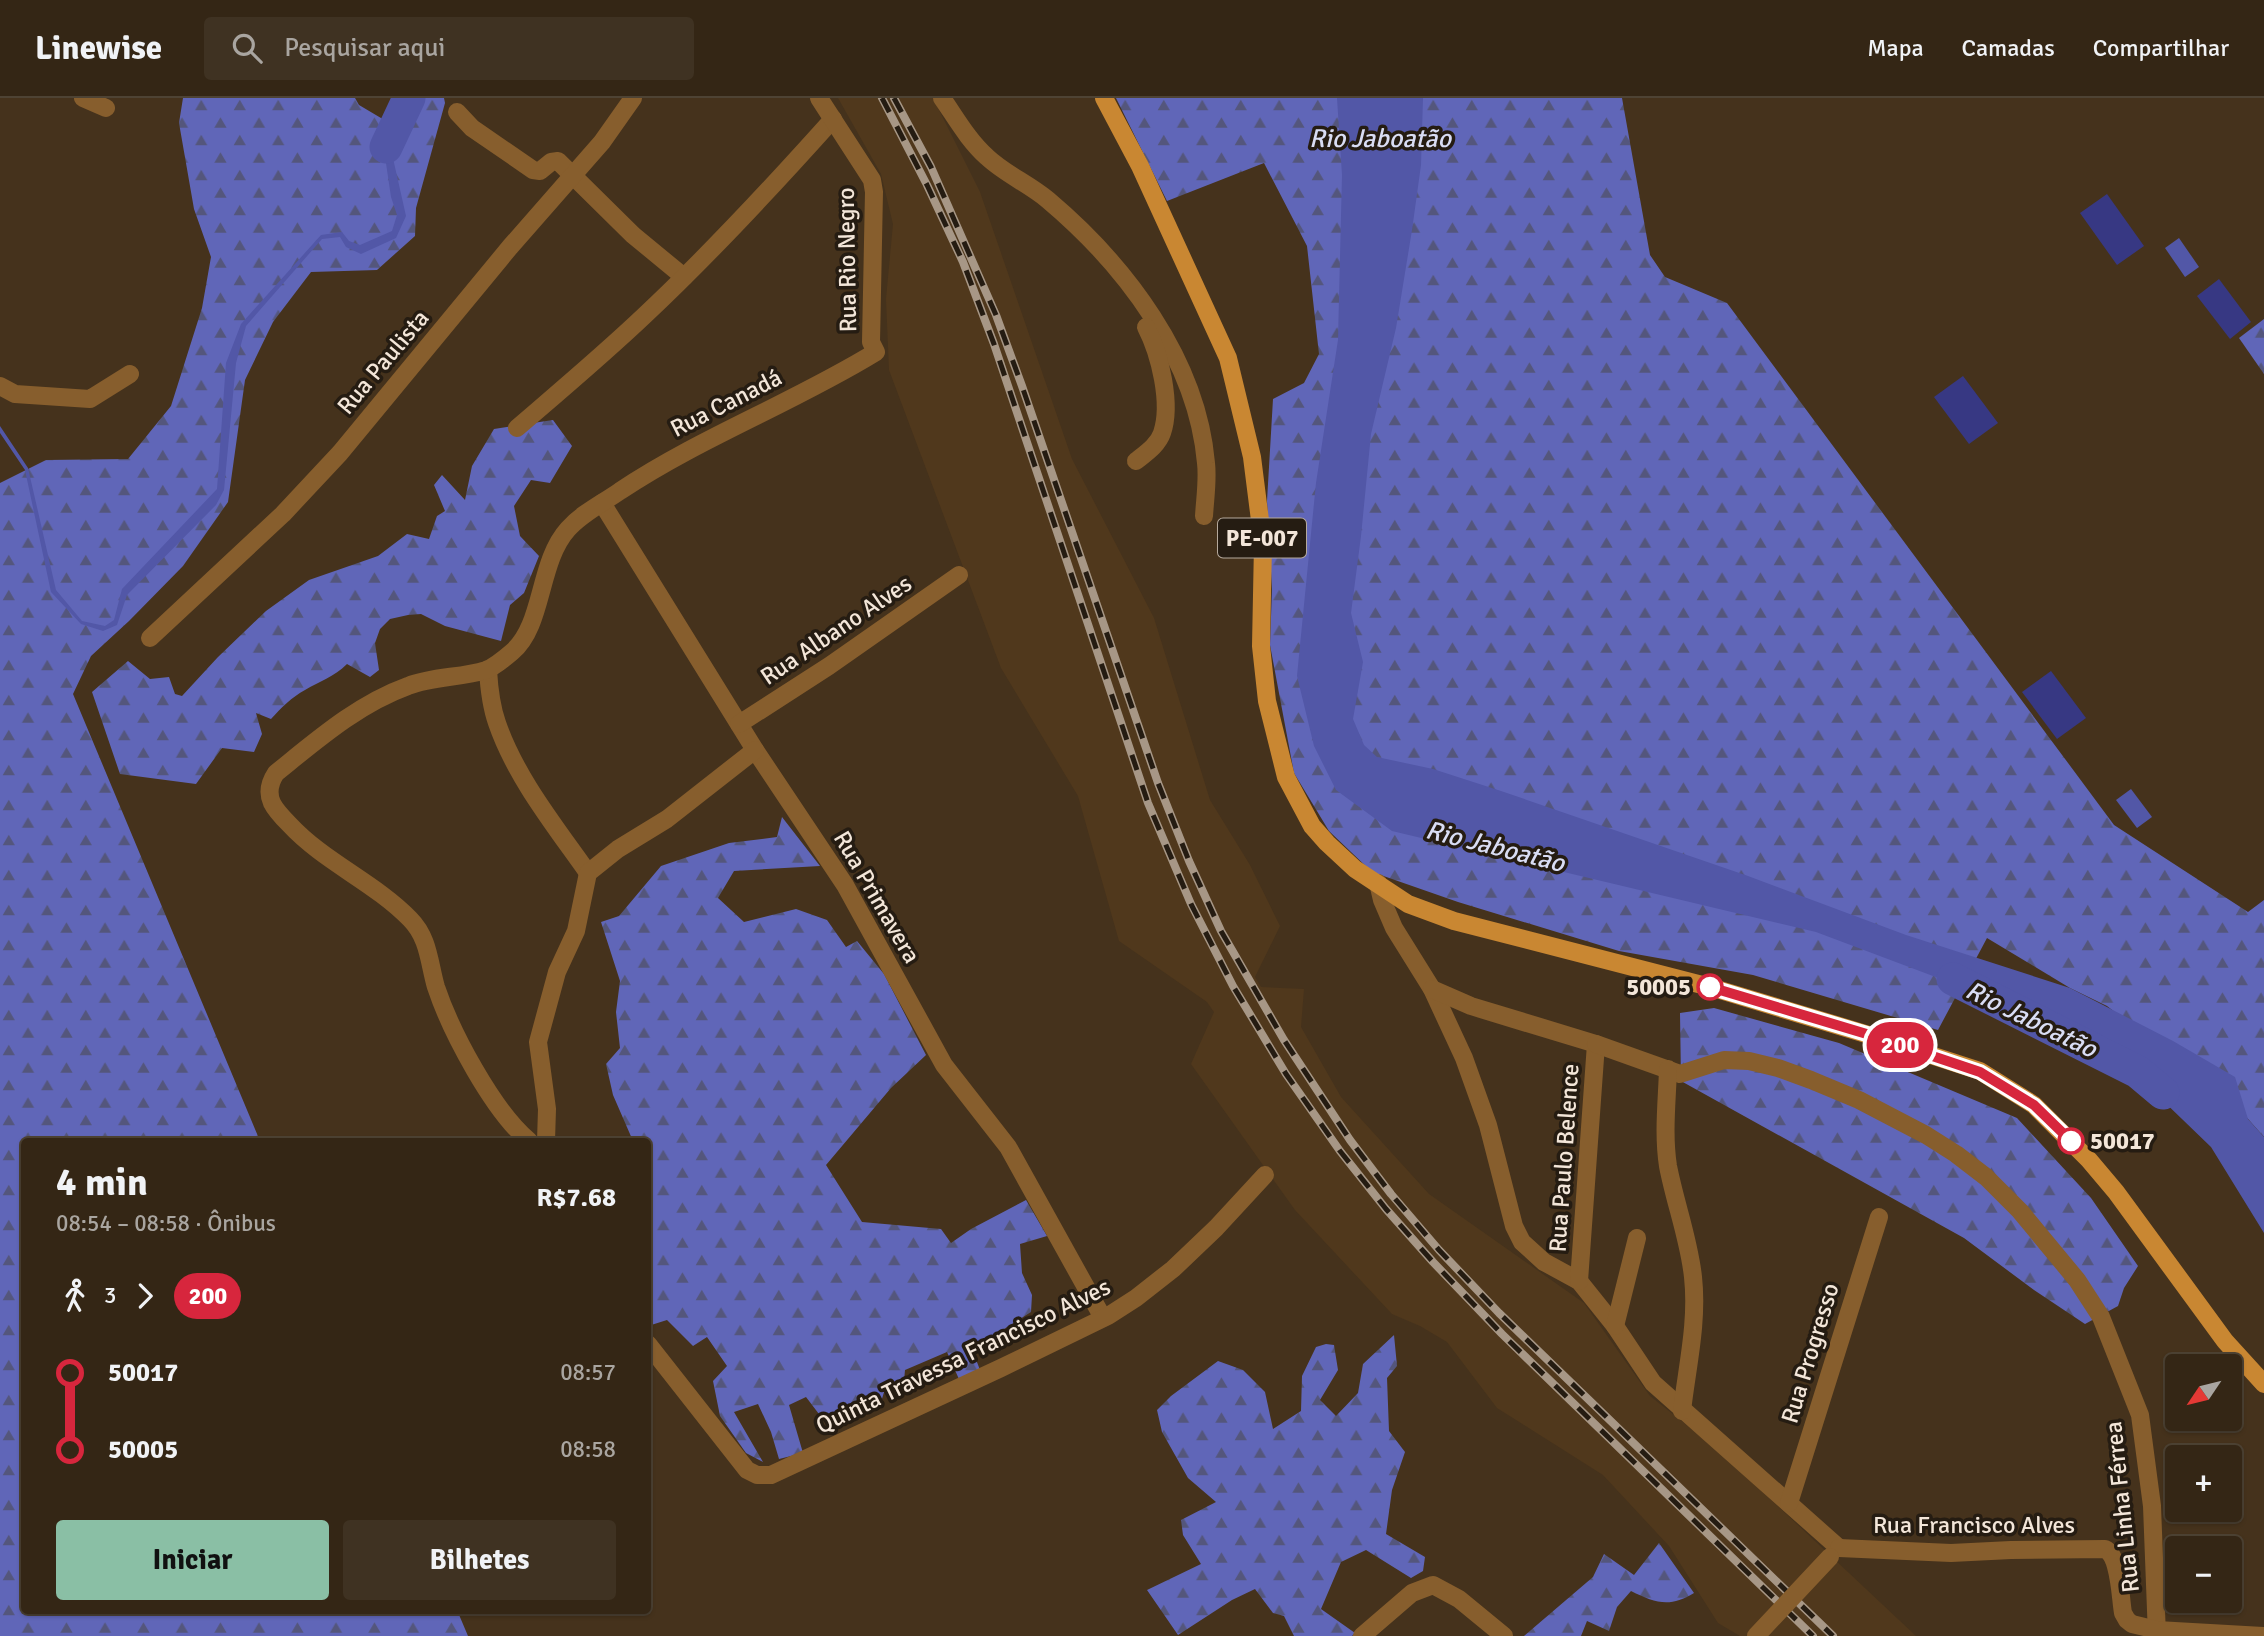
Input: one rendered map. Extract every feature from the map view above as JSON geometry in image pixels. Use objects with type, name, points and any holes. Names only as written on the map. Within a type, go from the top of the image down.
[{"type":"main road","name":"PE-007","points":[[1104,98],[1140,166],[1228,358],[1252,457],[1263,544],[1261,646],[1267,701],[1286,778],[1312,826],[1327,843],[1354,869],[1408,904],[1454,921],[1710,987],[1870,1035],[1980,1072],[2034,1105],[2090,1160],[2225,1341],[2264,1384]]},
{"type":"street","points":[[83,98],[106,108]]},
{"type":"street","name":"Rua Paulista","points":[[150,638],[283,514],[331,463],[602,142],[633,98]]},
{"type":"street","name":"Rua Rio Negro","points":[[819,98],[872,180],[871,342],[876,352]]},
{"type":"street","points":[[942,98],[968,136],[987,157],[1048,201],[1102,250],[1156,323],[1179,368],[1199,418],[1206,464],[1204,516]]},
{"type":"street","points":[[457,112],[471,128],[525,165],[540,171],[551,162],[558,161],[633,235],[684,277]]},
{"type":"street","points":[[517,428],[644,316],[684,277],[751,211],[833,119]]},
{"type":"street","points":[[1121,274],[1156,351],[1163,382],[1164,413],[1161,435],[1136,461]]},
{"type":"street","name":"Rua Canadá","points":[[488,670],[514,651],[523,639],[553,550],[569,528],[602,503],[683,453],[876,352]]},
{"type":"street","points":[[0,386],[15,394],[90,399],[130,374]]},
{"type":"street","name":"Rua Primavera","points":[[602,503],[755,750],[845,885],[944,1065],[1007,1147],[1103,1318]]},
{"type":"street","name":"Rua Albano Alves","points":[[739,724],[829,666],[959,575]]},
{"type":"street","points":[[526,1138],[496,1102],[462,1044],[436,986],[428,948],[412,921],[296,832],[272,803],[269,790],[271,781],[287,764],[343,721],[378,699],[409,685],[488,670],[496,723],[513,759],[588,873]]},
{"type":"street","points":[[546,1138],[547,1109],[538,1042],[557,972],[576,931],[588,873],[618,849],[678,811],[755,750]]},
{"type":"street","name":"Rua Paulo Belence","points":[[1378,883],[1394,928],[1432,989],[1475,1087],[1518,1235],[1532,1253],[1579,1281],[1596,1044],[1471,1006],[1432,989]]},
{"type":"street","name":"Rua Linha Férrea","points":[[1596,1044],[1680,1074],[1716,1061],[1749,1061],[1789,1072],[1859,1100],[1904,1122],[1986,1177],[2051,1246],[2101,1317],[2140,1415],[2152,1506],[2157,1633],[2127,1620],[2123,1613],[2115,1561],[2109,1551]]},
{"type":"street","points":[[1668,1069],[1666,1149],[1689,1252],[1694,1299],[1693,1331],[1682,1411]]},
{"type":"street","name":"Quinta Travessa Francisco Alves","points":[[651,1348],[747,1470],[757,1475],[771,1475],[1001,1368],[1103,1318],[1136,1298],[1173,1269],[1216,1228],[1265,1175]]},
{"type":"street","name":"Rua Progresso","points":[[1789,1503],[1879,1217]]},
{"type":"street","points":[[1615,1326],[1637,1238]]},
{"type":"street","points":[[1579,1281],[1615,1326],[1653,1384],[1789,1503],[1834,1552],[1756,1636]]},
{"type":"street","name":"Rua Francisco Alves","points":[[1834,1552],[2109,1551]]},
{"type":"street","points":[[1362,1636],[1412,1593],[1433,1585],[1459,1599],[1504,1636]]},
{"type":"street","points":[[2157,1633],[2263,1636]]},
{"type":"shaded area","points":[[838,98],[933,98],[980,192],[1072,459],[1154,618],[1210,800],[1250,865],[1280,926],[1255,977],[1261,987],[1304,989],[1301,1027],[1341,1097],[1429,1194],[1584,1303],[1650,1396],[1716,1448],[1916,1636],[1740,1636],[1718,1623],[1669,1546],[1603,1475],[1497,1408],[1447,1342],[1392,1314],[1295,1210],[1191,1064],[1214,1012],[1207,1002],[1119,941],[1078,796],[1001,668],[889,370],[886,299],[893,224],[881,174]]},
{"type":"shaded area","points":[[2107,194],[2144,246],[2117,265],[2080,213]]},
{"type":"shaded area","points":[[2219,279],[2251,322],[2230,339],[2197,296]]},
{"type":"shaded area","points":[[1963,376],[1998,423],[1969,444],[1934,397]]},
{"type":"shaded area","points":[[2051,671],[2086,718],[2057,739],[2022,692]]},
{"type":"green space","points":[[183,98],[355,98],[359,105],[386,121],[403,98],[444,98],[445,103],[416,208],[415,236],[377,270],[311,272],[273,322],[245,380],[228,502],[183,566],[91,656],[73,694],[259,1138],[21,1138],[21,1614],[459,1614],[468,1636],[0,1636],[0,483],[46,460],[128,459],[171,406],[202,308],[211,257],[194,209],[179,123]]},
{"type":"green space","points":[[1116,98],[1622,98],[1650,255],[1665,277],[1727,303],[2114,825],[2248,912],[2264,900],[2264,1137],[2241,1111],[2107,1006],[2070,988],[1987,938],[1938,1030],[1753,975],[1619,951],[1458,902],[1372,872],[1329,831],[1294,773],[1270,645],[1272,589],[1267,501],[1273,399],[1304,383],[1319,354],[1307,246],[1264,163],[1167,201]]},
{"type":"green space","points":[[2264,319],[2264,374],[2239,338]]},
{"type":"green space","points":[[553,420],[572,446],[550,483],[531,480],[514,506],[520,536],[539,556],[524,593],[510,605],[501,641],[445,626],[421,614],[390,619],[380,629],[375,643],[379,670],[370,677],[347,664],[332,676],[296,696],[271,719],[256,713],[262,734],[254,752],[222,748],[196,784],[120,774],[92,692],[128,661],[150,679],[169,677],[175,694],[182,696],[266,611],[309,580],[378,556],[407,534],[429,539],[437,516],[445,511],[434,485],[442,475],[465,500],[472,466],[494,429]]},
{"type":"green space","points":[[782,817],[820,866],[734,871],[718,898],[744,922],[796,909],[827,920],[846,947],[857,941],[884,974],[926,1055],[891,1088],[826,1165],[862,1222],[941,1229],[951,1243],[971,1229],[1026,1200],[1047,1236],[1020,1244],[1022,1273],[1032,1295],[1031,1312],[972,1349],[980,1370],[962,1386],[947,1352],[905,1370],[904,1381],[885,1389],[881,1402],[822,1418],[806,1397],[789,1405],[803,1453],[779,1459],[771,1432],[758,1404],[734,1412],[763,1462],[746,1453],[720,1416],[713,1381],[727,1366],[707,1337],[693,1346],[667,1320],[651,1325],[651,1138],[632,1138],[613,1095],[606,1064],[620,1048],[616,1012],[620,981],[601,922],[619,916],[661,866],[729,843],[777,837]]},
{"type":"green space","points":[[1714,1008],[1839,1043],[2017,1118],[2091,1198],[2138,1266],[2124,1288],[2118,1306],[2085,1324],[1964,1238],[1681,1081],[1680,1013]]},
{"type":"green space","points":[[1394,1335],[1397,1366],[1387,1378],[1389,1431],[1405,1452],[1392,1490],[1386,1534],[1425,1557],[1423,1571],[1411,1578],[1366,1550],[1341,1562],[1321,1609],[1355,1633],[1352,1636],[1294,1636],[1284,1616],[1273,1613],[1255,1589],[1232,1600],[1178,1635],[1147,1590],[1201,1564],[1183,1535],[1181,1520],[1216,1502],[1188,1478],[1162,1432],[1157,1410],[1171,1396],[1218,1361],[1243,1370],[1265,1392],[1273,1429],[1301,1411],[1302,1376],[1316,1347],[1326,1344],[1334,1345],[1338,1370],[1320,1400],[1336,1416],[1358,1393],[1363,1364]]},
{"type":"green space","points":[[1659,1543],[1694,1593],[1677,1601],[1662,1602],[1631,1591],[1617,1607],[1609,1631],[1587,1621],[1581,1636],[1524,1636],[1593,1577],[1604,1554],[1634,1575]]},
{"type":"water","points":[[410,98],[424,98],[390,145],[406,216],[396,238],[361,254],[346,247],[340,237],[322,239],[246,326],[236,363],[224,490],[216,505],[127,595],[117,625],[103,631],[81,624],[51,592],[25,470],[0,433],[0,426],[28,468],[56,590],[82,621],[105,626],[114,620],[122,589],[217,489],[226,363],[241,324],[321,235],[342,232],[349,241],[360,245],[392,231],[397,215],[391,197],[383,143]]},
{"type":"water","name":"Rio Jaboatão","points":[[1337,98],[1423,98],[1421,165],[1412,230],[1396,328],[1371,434],[1351,613],[1363,662],[1353,719],[1364,745],[1377,757],[1433,769],[1501,791],[1748,876],[1906,935],[2070,988],[2173,1041],[2235,1077],[2248,1119],[2264,1137],[2264,1233],[2211,1147],[2098,1038],[1816,932],[1392,831],[1336,790],[1314,746],[1297,676],[1316,483],[1338,340],[1342,175]]},
{"type":"water","points":[[2179,238],[2199,267],[2185,277],[2165,248]]},
{"type":"water","points":[[2131,789],[2152,817],[2137,828],[2116,800]]},
{"type":"waterway","points":[[386,147],[409,98]]},
{"type":"waterway","name":"Rio Jaboatão","points":[[1953,979],[2138,1072],[2163,1093]]},
{"type":"railway","points":[[882,98],[963,262],[994,344],[1148,803],[1191,904],[1233,986],[1286,1074],[1340,1151],[1433,1262],[1502,1334],[1813,1636]]},
{"type":"railway","points":[[894,98],[931,167],[996,315],[1158,783],[1189,861],[1221,931],[1284,1040],[1350,1140],[1439,1250],[1499,1313],[1833,1636]]},
{"type":"bus line","name":"200","points":[[1710,987],[1870,1035],[1980,1072],[2034,1105],[2071,1141]]},
{"type":"place","name":"50005","points":[[1710,987]]},
{"type":"place","name":"50017","points":[[2071,1141]]}]
